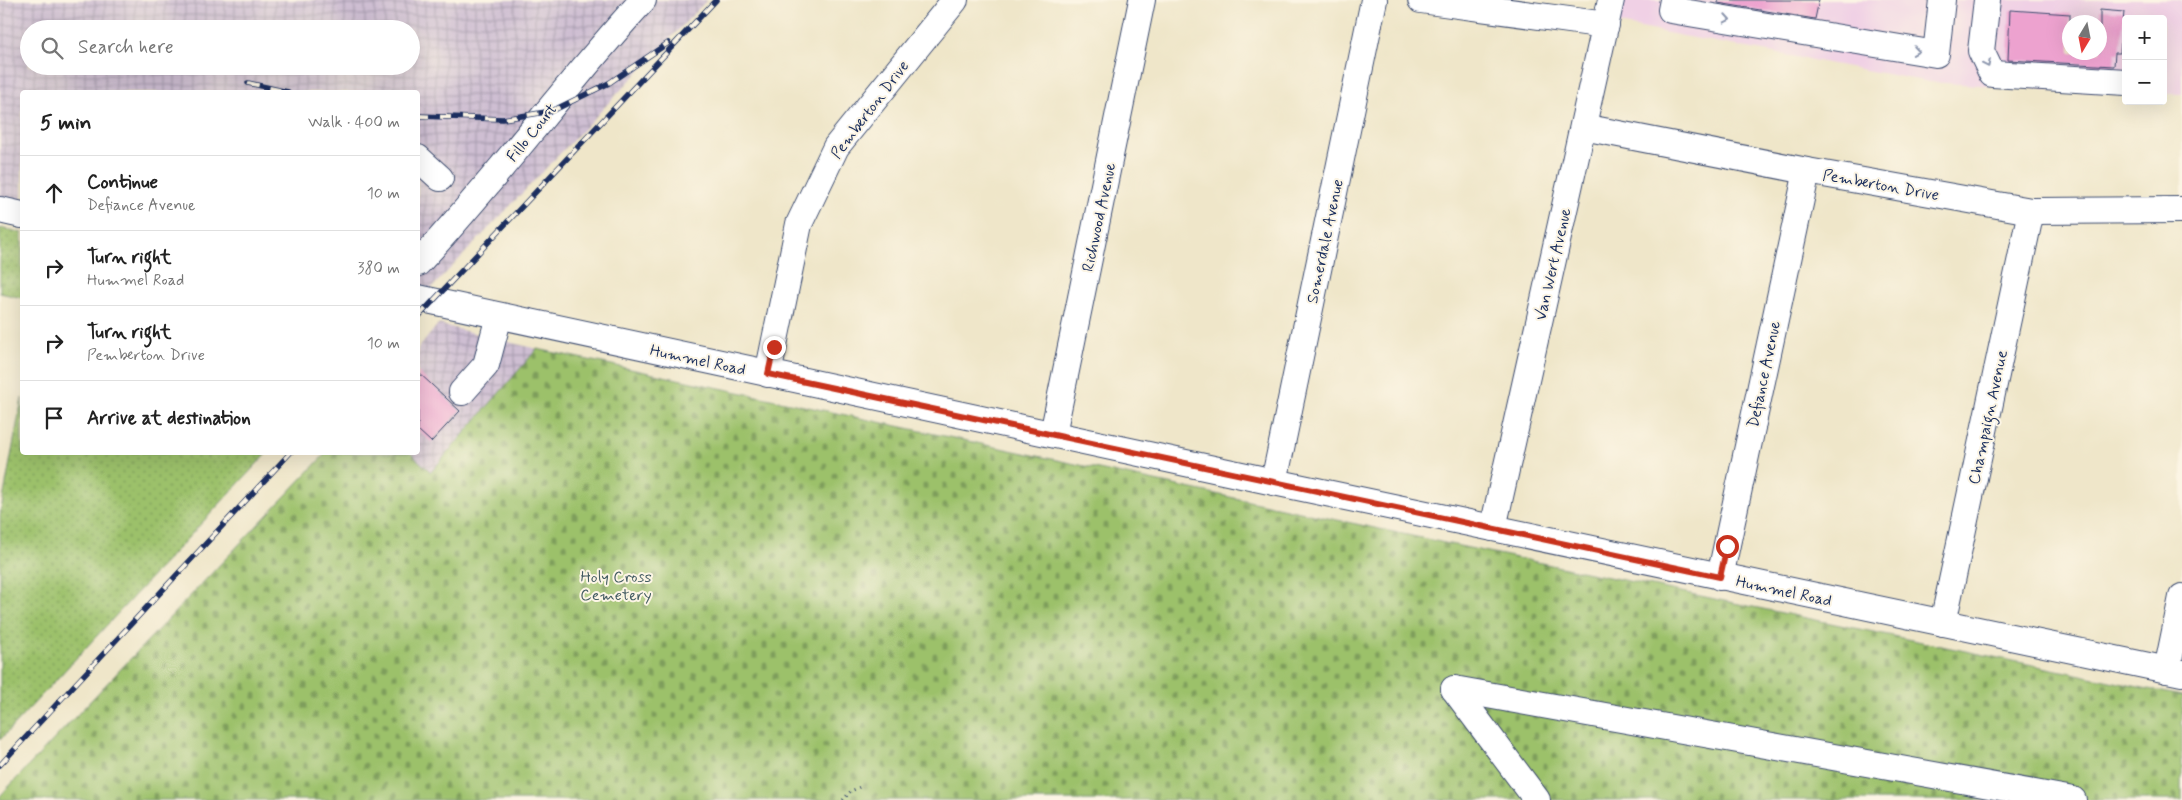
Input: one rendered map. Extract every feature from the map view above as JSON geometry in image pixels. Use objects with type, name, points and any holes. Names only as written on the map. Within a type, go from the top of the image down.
[{"type":"street","name":"Fillo Court","points":[[420,261],[482,192],[591,58],[644,0]]},
{"type":"street","name":"Pemberton Drive","points":[[768,374],[799,224],[836,148],[955,0]]},
{"type":"street","name":"Richwood Avenue","points":[[1053,434],[1142,0]]},
{"type":"street","name":"Somerdale Avenue","points":[[1274,482],[1374,0]]},
{"type":"street","points":[[1421,0],[1606,25]]},
{"type":"street","name":"Van Wert Avenue","points":[[1493,528],[1611,0]]},
{"type":"street","points":[[1673,0],[1671,10],[1936,54],[1942,0]]},
{"type":"street","points":[[1987,0],[1981,51],[1992,74],[2122,82]]},
{"type":"street","name":"Pemberton Drive","points":[[1583,127],[1807,171],[2031,211],[2182,210]]},
{"type":"street","points":[[420,160],[440,178]]},
{"type":"street","name":"Defiance Avenue","points":[[1720,577],[1807,171]]},
{"type":"street","points":[[0,210],[20,215]]},
{"type":"street","name":"Champaign Avenue","points":[[1943,623],[2031,211]]},
{"type":"street","name":"Hummel Road","points":[[420,298],[1720,577],[2174,671]]},
{"type":"street","points":[[462,392],[486,365],[500,316]]},
{"type":"street","points":[[2174,671],[2182,597]]},
{"type":"street","points":[[1536,800],[1454,689],[2073,800]]},
{"type":"path","points":[[843,800],[851,790],[862,786]]},
{"type":"shaded area","points":[[0,0],[707,0],[426,294],[420,293],[420,90],[20,90],[20,209],[0,205]]},
{"type":"shaded area","points":[[1619,0],[2182,0],[2182,94],[2167,94],[2167,15],[2122,15],[2122,94],[1929,82],[1614,23]]},
{"type":"shaded area","points":[[438,324],[537,349],[431,472],[412,455],[420,455],[420,346]]},
{"type":"green space","points":[[0,228],[20,233],[20,298],[0,293]]},
{"type":"green space","name":"Holy Cross Cemetery","points":[[537,349],[1445,543],[2182,696],[2182,800],[0,800],[0,796],[324,455],[412,455],[431,472]]},
{"type":"green space","points":[[20,409],[20,455],[265,455],[0,740],[0,515]]},
{"type":"building","points":[[1718,0],[1819,0],[1815,19],[1718,3]]},
{"type":"building","points":[[2010,10],[2070,14],[2062,15],[2062,60],[2107,60],[2107,15],[2100,15],[2100,10],[2124,12],[2122,15],[2120,53],[2115,53],[2114,66],[2008,60]]},
{"type":"building","points":[[420,374],[460,411],[431,442],[420,432]]},
{"type":"railway","points":[[420,315],[716,0]]},
{"type":"railway","points":[[420,116],[503,119],[552,111],[609,83],[668,43]]},
{"type":"railway","points":[[248,83],[279,90]]},
{"type":"railway","points":[[0,765],[288,455]]},
{"type":"route","points":[[774,347],[768,374],[1720,577],[1727,546]]}]
